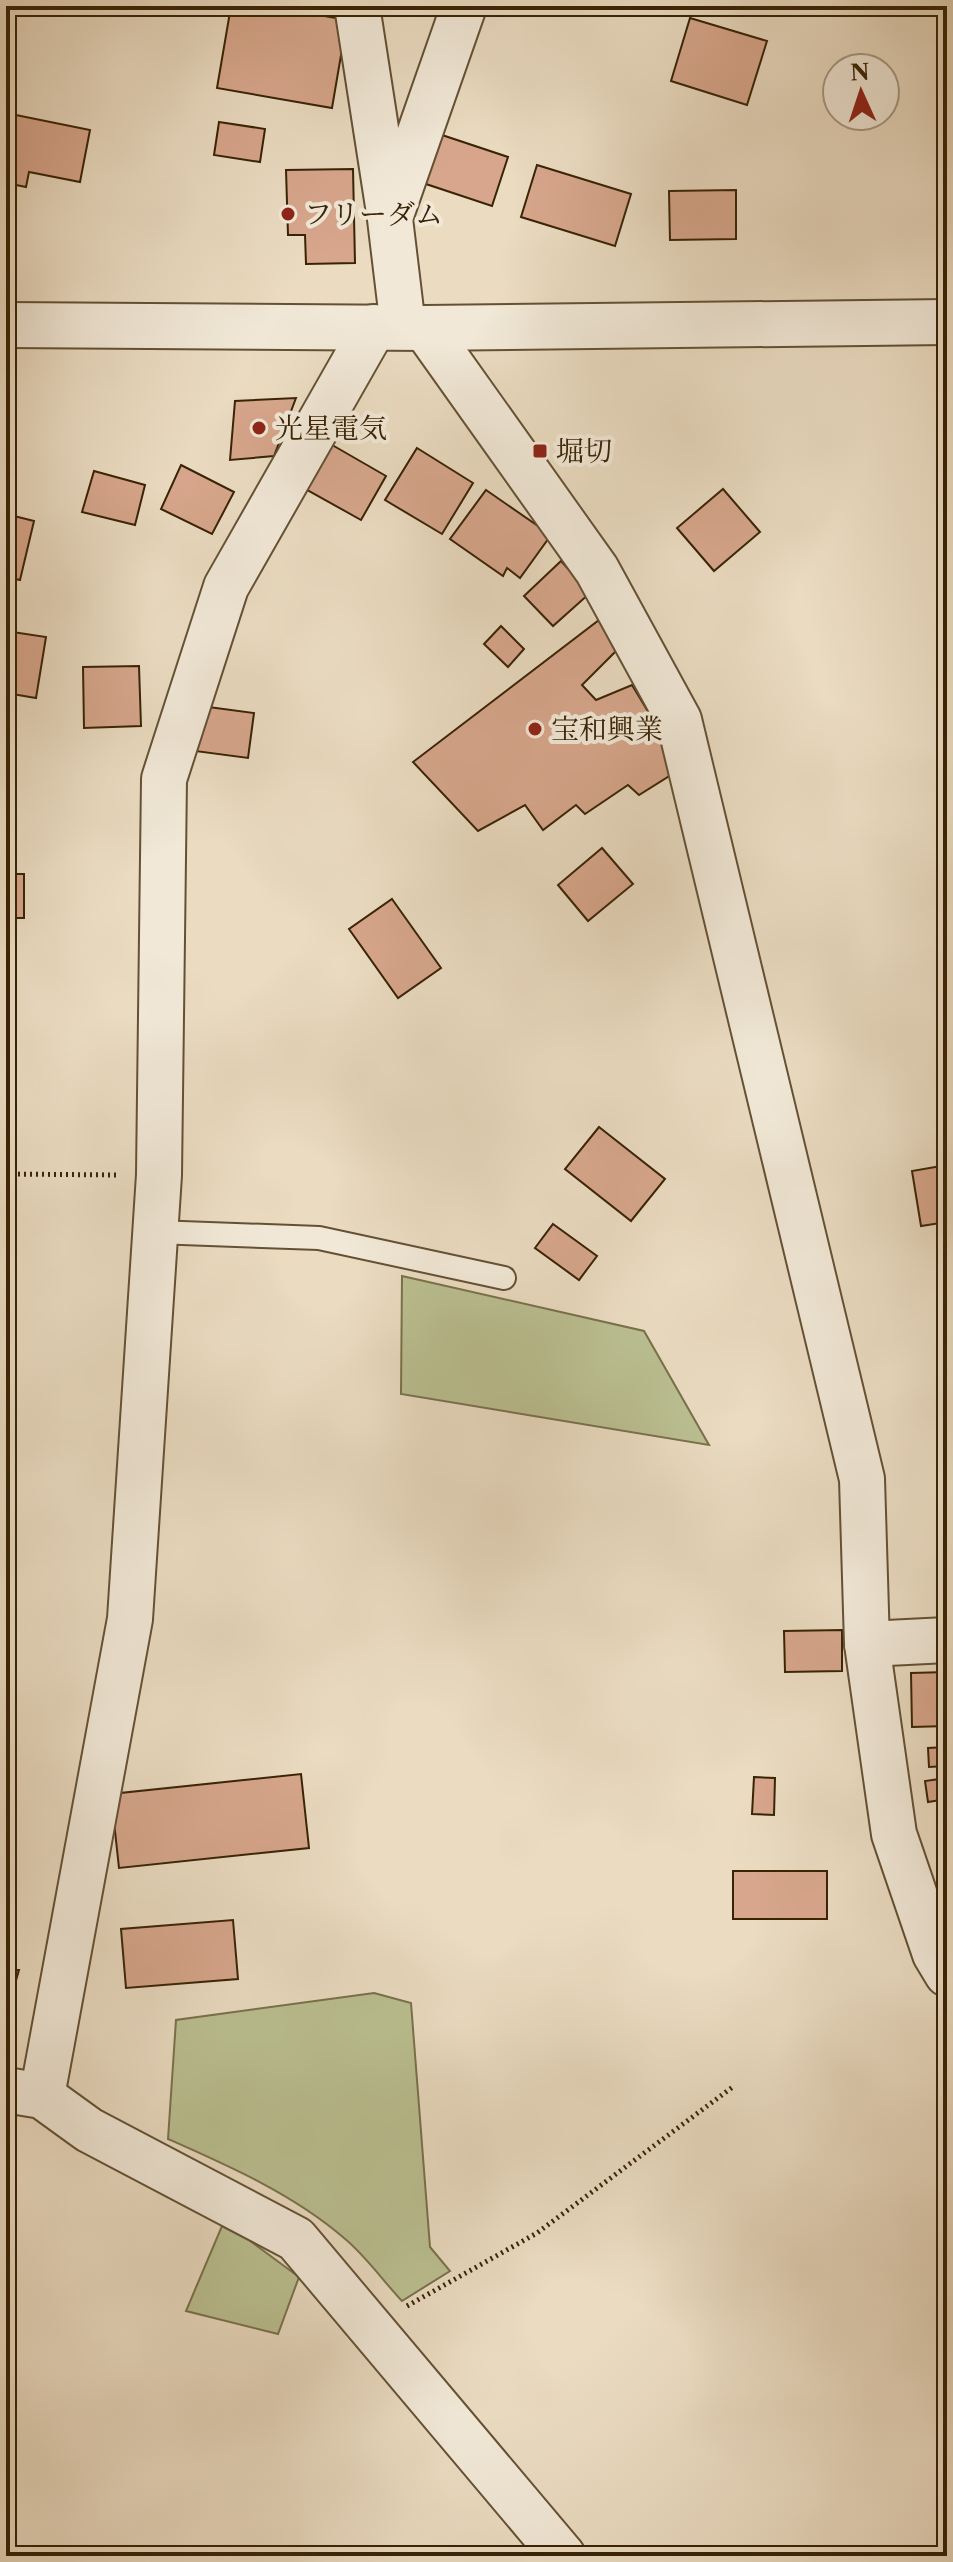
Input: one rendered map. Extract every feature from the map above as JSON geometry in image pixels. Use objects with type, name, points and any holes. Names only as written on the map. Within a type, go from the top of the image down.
[{"type":"street","points":[[357,6],[390,219],[401,327],[597,570],[679,720],[862,1479],[867,1644],[894,1834],[935,1954],[947,1974]]},
{"type":"street","points":[[390,219],[464,6]]},
{"type":"street","points":[[6,325],[401,327],[947,322]]},
{"type":"street","points":[[401,327],[226,587],[164,779],[159,1175],[130,1619],[24,2093],[296,2239],[563,2556]]},
{"type":"street","points":[[867,1644],[947,1640]]},
{"type":"lane","points":[[155,1232],[319,1238],[504,1278]]},
{"type":"path","points":[[6,1174],[159,1175]]},
{"type":"path","points":[[372,2326],[537,2233],[734,2086]]},
{"type":"green space","points":[[402,1276],[644,1331],[709,1445],[401,1394]]},
{"type":"green space","points":[[374,1993],[411,2003],[430,2247],[450,2271],[402,2301],[352,2245],[304,2208],[237,2171],[168,2139],[176,2020]]},
{"type":"green space","points":[[222,2226],[249,2240],[299,2277],[278,2334],[186,2311]]},
{"type":"building","points":[[231,6],[269,6],[347,20],[332,108],[217,88]]},
{"type":"building","points":[[690,18],[767,41],[747,105],[671,81]]},
{"type":"building","points":[[6,113],[90,130],[80,182],[29,172],[26,187],[6,183]]},
{"type":"building","points":[[219,122],[265,129],[260,162],[214,155]]},
{"type":"building","points":[[439,134],[508,157],[492,206],[423,183]]},
{"type":"building","points":[[537,165],[631,194],[615,246],[521,217]]},
{"type":"building","points":[[353,169],[355,263],[306,264],[305,235],[288,235],[286,170]]},
{"type":"building","points":[[736,190],[736,239],[670,240],[669,191]]},
{"type":"building","name":"光星電気","points":[[296,398],[274,456],[230,460],[235,401]]},
{"type":"building","points":[[327,442],[386,476],[361,520],[302,487]]},
{"type":"building","points":[[417,448],[473,483],[442,534],[385,500]]},
{"type":"building","points":[[181,465],[234,492],[212,534],[161,509]]},
{"type":"building","points":[[94,471],[145,485],[135,525],[82,512]]},
{"type":"building","points":[[723,489],[760,532],[714,571],[677,528]]},
{"type":"building","points":[[486,490],[551,535],[520,578],[507,568],[503,576],[450,539]]},
{"type":"building","points":[[6,514],[34,521],[20,580],[6,577]]},
{"type":"building","points":[[561,561],[590,593],[553,626],[524,596]]},
{"type":"building","points":[[599,620],[618,649],[582,685],[596,700],[632,685],[655,723],[674,773],[639,795],[628,785],[585,814],[576,805],[543,830],[525,805],[478,831],[413,762]]},
{"type":"building","points":[[501,626],[524,649],[508,667],[484,644]]},
{"type":"building","points":[[6,631],[46,637],[36,698],[6,693]]},
{"type":"building","points":[[139,666],[141,726],[84,728],[83,667]]},
{"type":"building","points":[[201,706],[254,713],[248,758],[195,751]]},
{"type":"building","points":[[602,848],[633,884],[588,921],[558,885]]},
{"type":"building","points":[[6,874],[24,874],[24,918],[6,918]]},
{"type":"building","points":[[392,899],[441,968],[398,998],[349,929]]},
{"type":"building","points":[[599,1127],[665,1179],[631,1221],[565,1169]]},
{"type":"building","points":[[947,1165],[947,1222],[921,1226],[912,1171]]},
{"type":"building","points":[[553,1224],[597,1256],[579,1280],[535,1248]]},
{"type":"building","points":[[842,1630],[842,1671],[785,1672],[784,1631]]},
{"type":"building","points":[[947,1672],[947,1726],[912,1727],[911,1673]]},
{"type":"building","points":[[947,1747],[947,1766],[929,1767],[928,1748]]},
{"type":"building","points":[[301,1774],[309,1848],[119,1868],[111,1794]]},
{"type":"building","points":[[754,1777],[775,1778],[774,1815],[752,1814]]},
{"type":"building","points":[[947,1778],[947,1799],[928,1802],[925,1781]]},
{"type":"building","points":[[733,1871],[827,1871],[827,1919],[733,1919]]},
{"type":"building","points":[[233,1920],[238,1979],[126,1988],[121,1929]]},
{"type":"building","points":[[6,1970],[19,1970],[6,2015]]},
{"type":"place","name":"フリーダム","points":[[288,214]]},
{"type":"place","name":"光星電気","points":[[259,428]]},
{"type":"place","name":"堀切","points":[[540,451]]},
{"type":"place","name":"宝和興業","points":[[535,729]]}]
